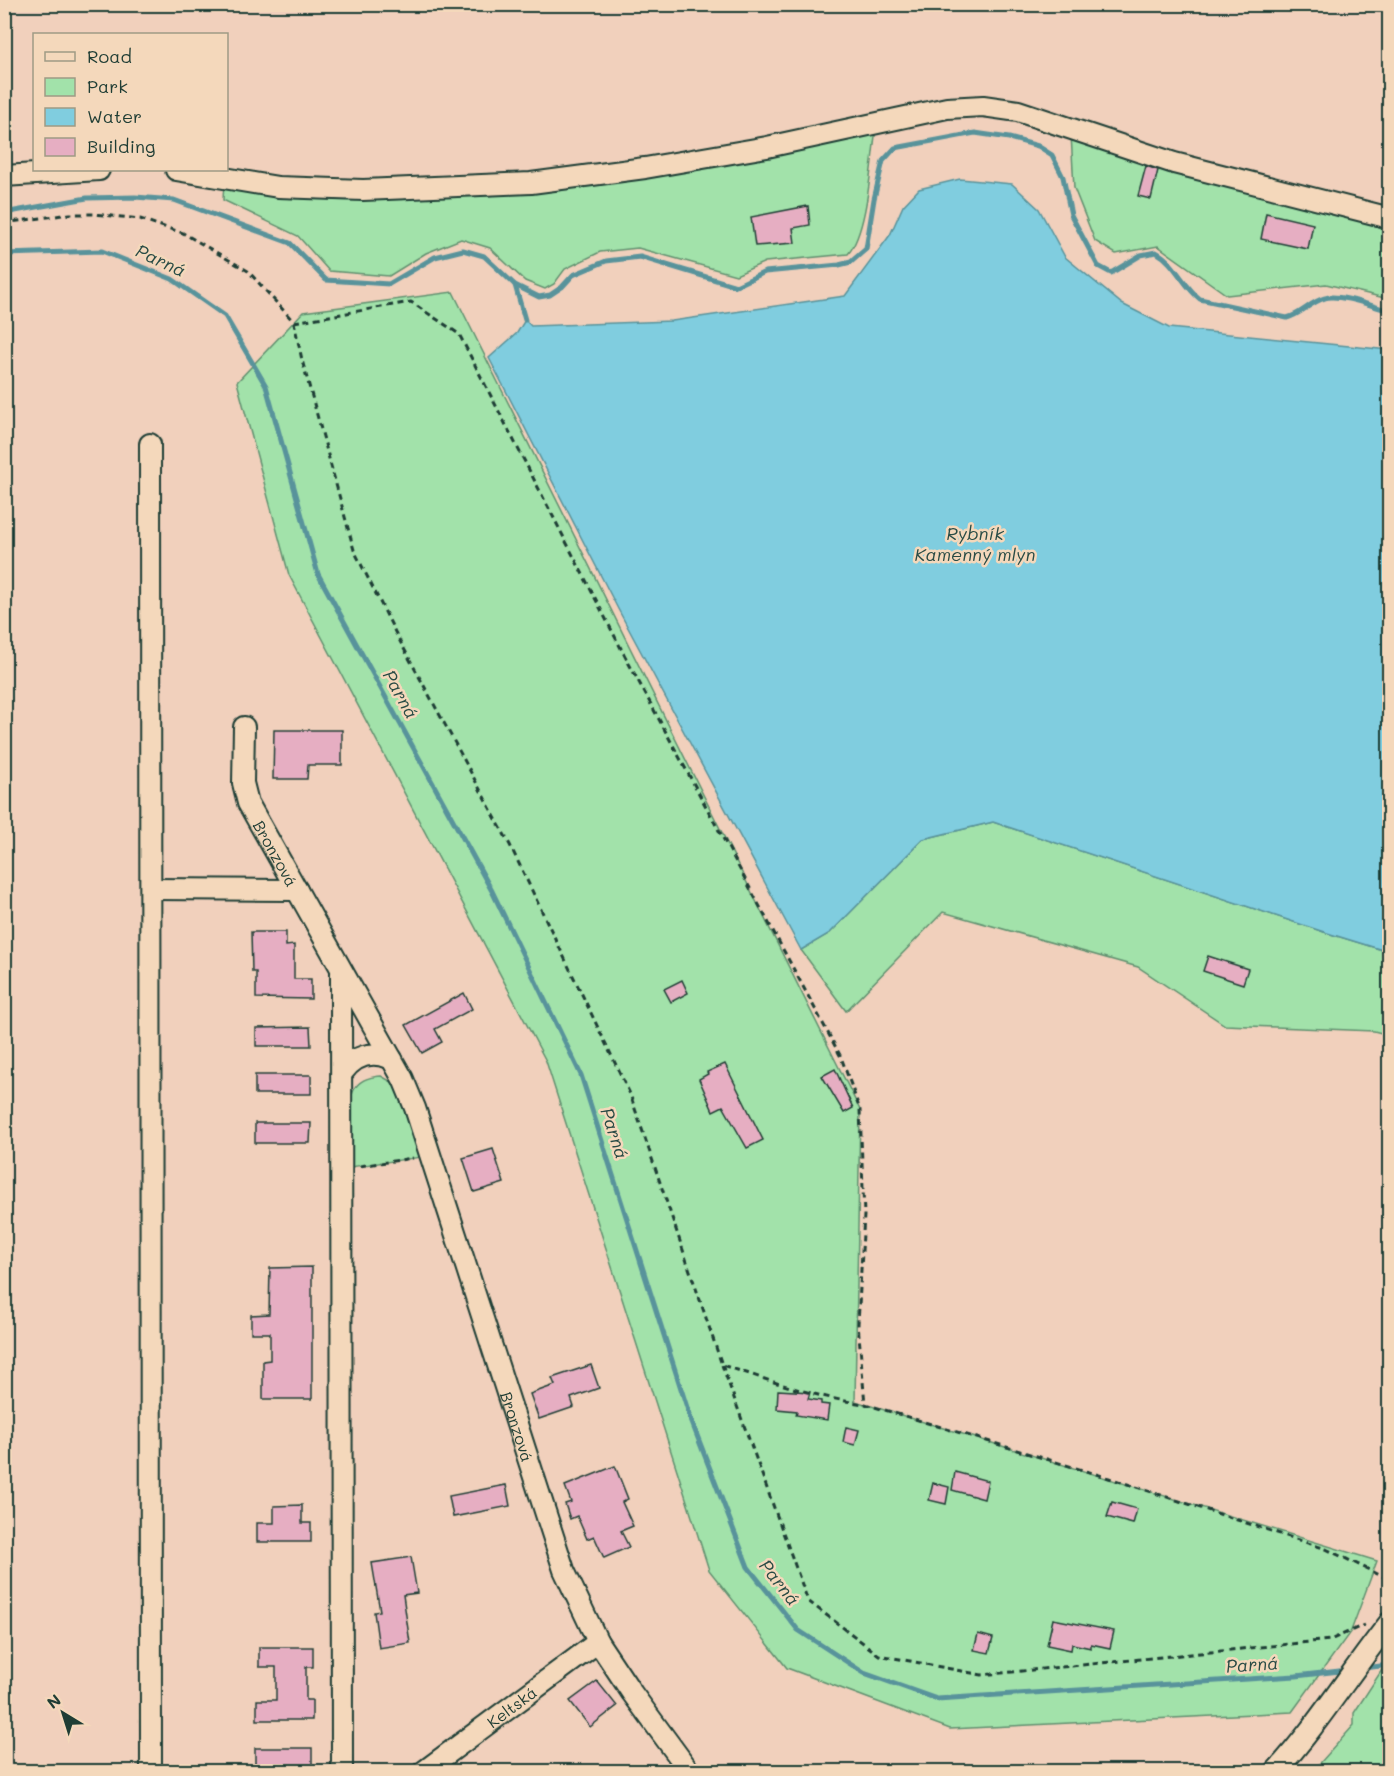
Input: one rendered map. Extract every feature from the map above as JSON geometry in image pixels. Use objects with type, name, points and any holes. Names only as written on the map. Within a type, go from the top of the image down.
[{"type":"street","points":[[182,171],[278,187],[363,190],[531,183],[767,147],[947,108],[983,106],[1018,111],[1174,164],[1389,218]]},
{"type":"street","points":[[4,176],[83,171]]},
{"type":"street","points":[[150,444],[151,1772]]},
{"type":"street","name":"Bronzová","points":[[244,727],[243,783],[246,796],[403,1079],[415,1108],[564,1570],[598,1642],[690,1772]]},
{"type":"street","points":[[151,889],[297,890]]},
{"type":"street","name":"Bronzová","points":[[341,969],[343,1072],[342,1772]]},
{"type":"street","points":[[343,1072],[353,1060],[369,1054],[392,1059]]},
{"type":"street","points":[[1275,1772],[1321,1717],[1387,1625]]},
{"type":"street","name":"Keltská","points":[[423,1772],[598,1642]]},
{"type":"path","points":[[4,223],[70,214],[94,214],[140,219],[161,226],[183,234],[248,271],[294,322],[302,360],[354,550],[395,632],[510,844],[630,1094],[723,1365],[808,1601],[879,1655],[982,1675],[1330,1640],[1364,1625],[1387,1625]]},
{"type":"path","points":[[294,322],[411,302],[459,334],[627,660],[841,1057],[860,1110],[864,1215],[858,1324],[865,1404]]},
{"type":"path","points":[[350,1167],[422,1157]]},
{"type":"path","points":[[723,1365],[814,1394],[865,1404],[1108,1478],[1326,1550],[1389,1580]]},
{"type":"green space","points":[[876,129],[864,213],[855,243],[848,254],[765,262],[736,275],[638,248],[600,252],[565,269],[554,284],[545,289],[525,281],[490,248],[461,239],[426,253],[389,276],[329,271],[298,236],[223,200],[224,182],[371,195]]},
{"type":"green space","points":[[1071,134],[1389,222],[1389,299],[1326,284],[1227,295],[1158,246],[1116,254],[1095,241],[1074,188]]},
{"type":"green space","points":[[453,292],[860,1110],[855,1401],[1377,1561],[1351,1631],[1292,1712],[950,1729],[787,1668],[709,1570],[546,1061],[289,575],[237,382],[303,312]]},
{"type":"green space","points":[[993,822],[1389,952],[1389,1035],[1374,1031],[1225,1025],[1138,967],[943,912],[846,1011],[801,950],[830,933],[923,839]]},
{"type":"green space","points":[[381,1076],[392,1082],[401,1095],[422,1157],[350,1167],[351,1098],[357,1085],[370,1078]]},
{"type":"green space","points":[[1389,1659],[1389,1771],[1313,1771],[1354,1725],[1354,1713]]},
{"type":"water","name":"Rybník Kamenný mlyn","points":[[960,179],[1012,184],[1039,209],[1065,257],[1122,304],[1169,328],[1389,350],[1389,952],[993,822],[923,839],[830,933],[801,950],[618,609],[489,358],[517,333],[525,320],[531,326],[672,321],[845,296],[890,235],[903,206],[919,189]]},
{"type":"building","points":[[1146,166],[1158,170],[1151,199],[1138,196]]},
{"type":"building","points":[[808,206],[810,225],[793,228],[795,243],[755,246],[751,217]]},
{"type":"building","points":[[1266,213],[1313,224],[1308,249],[1261,239]]},
{"type":"building","points":[[274,730],[342,730],[342,765],[308,765],[307,779],[273,779]]},
{"type":"building","points":[[251,932],[286,932],[286,946],[294,945],[294,979],[311,979],[311,999],[256,998],[256,972],[252,972]]},
{"type":"building","points":[[1208,956],[1248,969],[1243,984],[1203,971]]},
{"type":"building","points":[[682,980],[688,993],[671,1002],[664,989]]},
{"type":"building","points":[[464,993],[472,1009],[435,1029],[442,1042],[422,1053],[406,1025]]},
{"type":"building","points":[[310,1027],[311,1046],[256,1046],[256,1028]]},
{"type":"building","points":[[725,1064],[763,1140],[747,1148],[723,1106],[713,1111],[699,1079],[708,1074],[707,1072]]},
{"type":"building","points":[[835,1069],[853,1108],[844,1113],[822,1076]]},
{"type":"building","points":[[255,1075],[311,1075],[311,1094],[255,1094]]},
{"type":"building","points":[[255,1123],[311,1123],[310,1143],[255,1143]]},
{"type":"building","points":[[493,1149],[504,1183],[474,1192],[463,1158]]},
{"type":"building","points":[[312,1267],[312,1399],[263,1399],[263,1361],[270,1360],[270,1333],[251,1333],[251,1315],[269,1314],[270,1268]]},
{"type":"building","points":[[591,1365],[599,1388],[571,1398],[574,1407],[539,1419],[530,1394],[555,1385],[552,1378]]},
{"type":"building","points":[[778,1390],[810,1392],[808,1399],[829,1405],[827,1420],[796,1415],[797,1411],[777,1409]]},
{"type":"building","points":[[846,1427],[859,1430],[855,1445],[843,1442]]},
{"type":"building","points":[[615,1466],[628,1499],[622,1502],[633,1526],[621,1531],[629,1547],[604,1558],[594,1536],[587,1539],[577,1516],[570,1519],[565,1504],[571,1502],[565,1486]]},
{"type":"building","points":[[955,1472],[988,1481],[984,1499],[952,1490]]},
{"type":"building","points":[[933,1483],[949,1487],[946,1504],[929,1500]]},
{"type":"building","points":[[506,1485],[510,1506],[453,1517],[449,1496]]},
{"type":"building","points":[[1112,1502],[1137,1509],[1133,1524],[1107,1517]]},
{"type":"building","points":[[302,1505],[302,1523],[311,1523],[311,1542],[257,1542],[257,1523],[274,1523],[274,1506]]},
{"type":"building","points":[[411,1557],[417,1593],[403,1595],[410,1643],[379,1648],[374,1612],[380,1611],[372,1563]]},
{"type":"building","points":[[1053,1619],[1114,1631],[1110,1648],[1091,1644],[1091,1648],[1072,1644],[1071,1650],[1047,1645]]},
{"type":"building","points":[[978,1634],[993,1638],[989,1653],[974,1650]]},
{"type":"building","points":[[259,1647],[313,1647],[313,1667],[306,1667],[306,1700],[312,1700],[312,1720],[257,1720],[257,1700],[276,1700],[276,1667],[259,1667]]},
{"type":"building","points":[[597,1681],[617,1706],[590,1727],[570,1701]]},
{"type":"building","points":[[255,1748],[312,1748],[312,1768],[255,1768]]},
{"type":"waterway","points":[[4,213],[87,198],[135,197],[174,200],[290,243],[326,280],[389,284],[435,257],[463,250],[484,256],[515,285],[539,297],[550,295],[562,287],[573,275],[606,261],[640,257],[736,286],[765,272],[851,262],[866,249],[883,161],[895,148],[975,133],[1009,138],[1038,146],[1052,155],[1063,177],[1071,215],[1098,266],[1111,273],[1141,255],[1156,252],[1163,256],[1200,299],[1287,318],[1315,302],[1331,297],[1339,297],[1390,311]]},
{"type":"waterway","name":"Parná","points":[[4,254],[102,251],[172,279],[225,316],[266,386],[318,574],[492,891],[581,1075],[691,1420],[748,1567],[798,1630],[864,1673],[937,1699],[1296,1676],[1348,1670]]},
{"type":"waterway","points":[[515,285],[525,320]]},
{"type":"waterway","name":"Parná","points":[[1363,1668],[1390,1665]]}]
